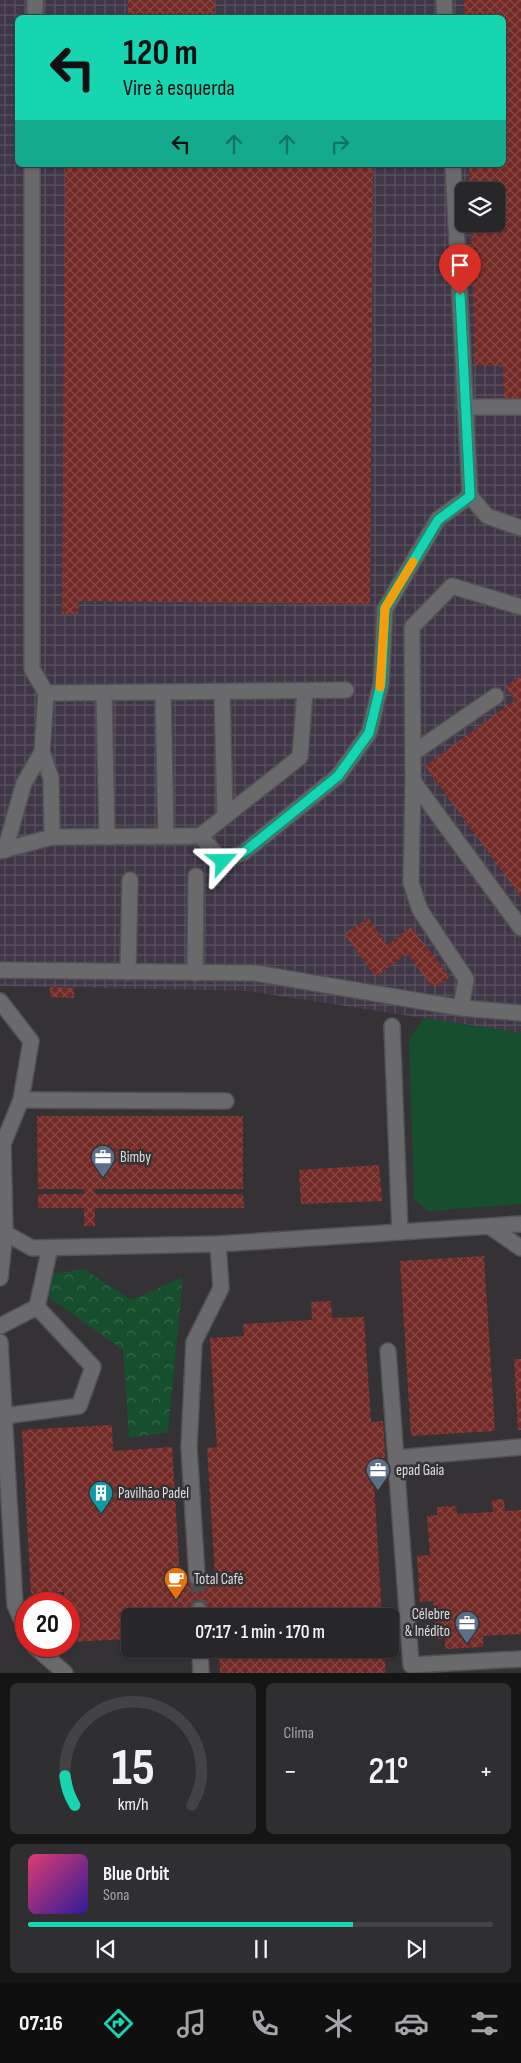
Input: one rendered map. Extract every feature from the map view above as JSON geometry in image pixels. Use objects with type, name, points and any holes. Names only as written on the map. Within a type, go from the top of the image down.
[{"type":"lane","points":[[35,0],[35,15]]},
{"type":"lane","points":[[444,0],[445,15]]},
{"type":"lane","points":[[32,167],[32,669],[46,693],[42,752],[51,778],[52,837]]},
{"type":"lane","points":[[453,167],[470,496],[487,516],[521,528]]},
{"type":"lane","points":[[466,407],[521,407]]},
{"type":"lane","points":[[200,836],[223,861],[244,852],[338,776],[369,733],[381,684],[385,608],[438,520],[470,496]]},
{"type":"lane","points":[[461,1008],[466,978],[420,910],[411,883],[413,781],[412,627],[452,586],[521,607]]},
{"type":"lane","points":[[46,693],[346,690]]},
{"type":"lane","points":[[3,850],[52,837],[200,836],[300,757],[305,691]]},
{"type":"lane","points":[[104,692],[107,837]]},
{"type":"lane","points":[[163,692],[166,836]]},
{"type":"lane","points":[[222,692],[225,816]]},
{"type":"lane","points":[[413,753],[496,696]]},
{"type":"lane","points":[[3,850],[24,783],[42,752]]},
{"type":"lane","points":[[413,781],[521,928]]},
{"type":"lane","points":[[195,973],[196,876]]},
{"type":"lane","points":[[128,972],[130,880]]},
{"type":"lane","points":[[0,970],[255,973],[461,1008],[521,1013]]},
{"type":"lane","points":[[0,1001],[31,1041],[21,1100],[3,1144],[6,1233],[0,1278]]},
{"type":"lane","points":[[392,1026],[400,1232]]},
{"type":"lane","points":[[21,1100],[226,1102]]},
{"type":"lane","points":[[6,1233],[32,1248],[50,1248],[218,1244],[521,1224]]},
{"type":"lane","points":[[489,1226],[521,1248]]},
{"type":"lane","points":[[197,1577],[189,1447],[194,1342],[220,1288],[218,1244]]},
{"type":"lane","points":[[37,1307],[50,1248]]},
{"type":"lane","points":[[0,1326],[37,1307]]},
{"type":"lane","points":[[4,1416],[79,1406],[93,1367],[37,1307]]},
{"type":"lane","points":[[0,1342],[15,1607]]},
{"type":"lane","points":[[388,1351],[411,1665],[435,1668],[521,1659]]},
{"type":"lane","points":[[396,1458],[521,1447]]},
{"type":"lane","points":[[47,1657],[65,1673]]},
{"type":"lane","points":[[200,1658],[201,1673]]},
{"type":"shaded area","points":[[0,0],[521,0],[521,1033],[248,991],[0,986]]},
{"type":"green space","points":[[424,1018],[521,1033],[521,1204],[428,1211],[414,1199],[409,1040]]},
{"type":"green space","points":[[84,1269],[131,1300],[183,1277],[168,1432],[129,1438],[123,1350],[50,1298],[51,1274]]},
{"type":"building","points":[[128,0],[215,0],[215,15],[128,15]]},
{"type":"building","points":[[464,0],[521,0],[521,398],[504,399],[503,365],[475,366],[471,232],[505,232],[505,182],[470,182],[469,167],[506,167],[506,15],[464,15]]},
{"type":"building","points":[[65,167],[373,167],[370,604],[79,601],[78,614],[62,614]]},
{"type":"building","points":[[521,675],[521,897],[425,766],[515,700],[505,687]]},
{"type":"building","points":[[368,918],[387,945],[411,927],[450,977],[438,986],[436,984],[432,987],[407,953],[376,977],[344,934]]},
{"type":"building","points":[[50,987],[74,988],[74,998],[50,997]]},
{"type":"building","points":[[37,1116],[243,1116],[243,1189],[95,1189],[95,1194],[243,1194],[244,1208],[95,1208],[95,1226],[84,1226],[84,1208],[38,1208],[38,1194],[84,1194],[84,1189],[38,1189]]},
{"type":"building","points":[[379,1165],[382,1201],[301,1204],[299,1170]]},
{"type":"building","points":[[484,1256],[495,1431],[411,1436],[400,1261]]},
{"type":"building","points":[[331,1301],[332,1318],[364,1317],[371,1422],[383,1421],[387,1482],[374,1482],[382,1608],[121,1608],[121,1639],[80,1641],[80,1592],[31,1592],[22,1430],[112,1425],[113,1451],[172,1447],[180,1578],[215,1576],[207,1448],[217,1447],[210,1338],[244,1336],[243,1324],[312,1320],[311,1302]]},
{"type":"building","points":[[514,1359],[521,1359],[521,1430],[518,1430]]},
{"type":"building","points":[[504,1499],[505,1511],[521,1510],[521,1634],[483,1636],[483,1647],[445,1649],[445,1639],[436,1639],[433,1601],[420,1602],[417,1556],[430,1555],[427,1516],[437,1515],[437,1507],[456,1506],[457,1514],[493,1512],[492,1500]]},
{"type":"building","points":[[219,1658],[385,1658],[386,1673],[220,1673]]},
{"type":"tunnel","points":[[197,1577],[199,1608]]},
{"type":"slow traffic","points":[[380,687],[385,608],[413,562]]},
{"type":"place","name":"Bimby","points":[[103,1178]]},
{"type":"place","name":"epad Gaia","points":[[378,1491]]},
{"type":"place","name":"Pavilhão Padel","points":[[101,1514]]},
{"type":"place","name":"Total Café","points":[[176,1600]]},
{"type":"place","name":"Célebre & Inédito","points":[[467,1644]]},
{"type":"route","points":[[223,861],[244,852],[338,776],[369,733],[381,684],[385,608],[438,520],[470,496],[460,295]]}]
